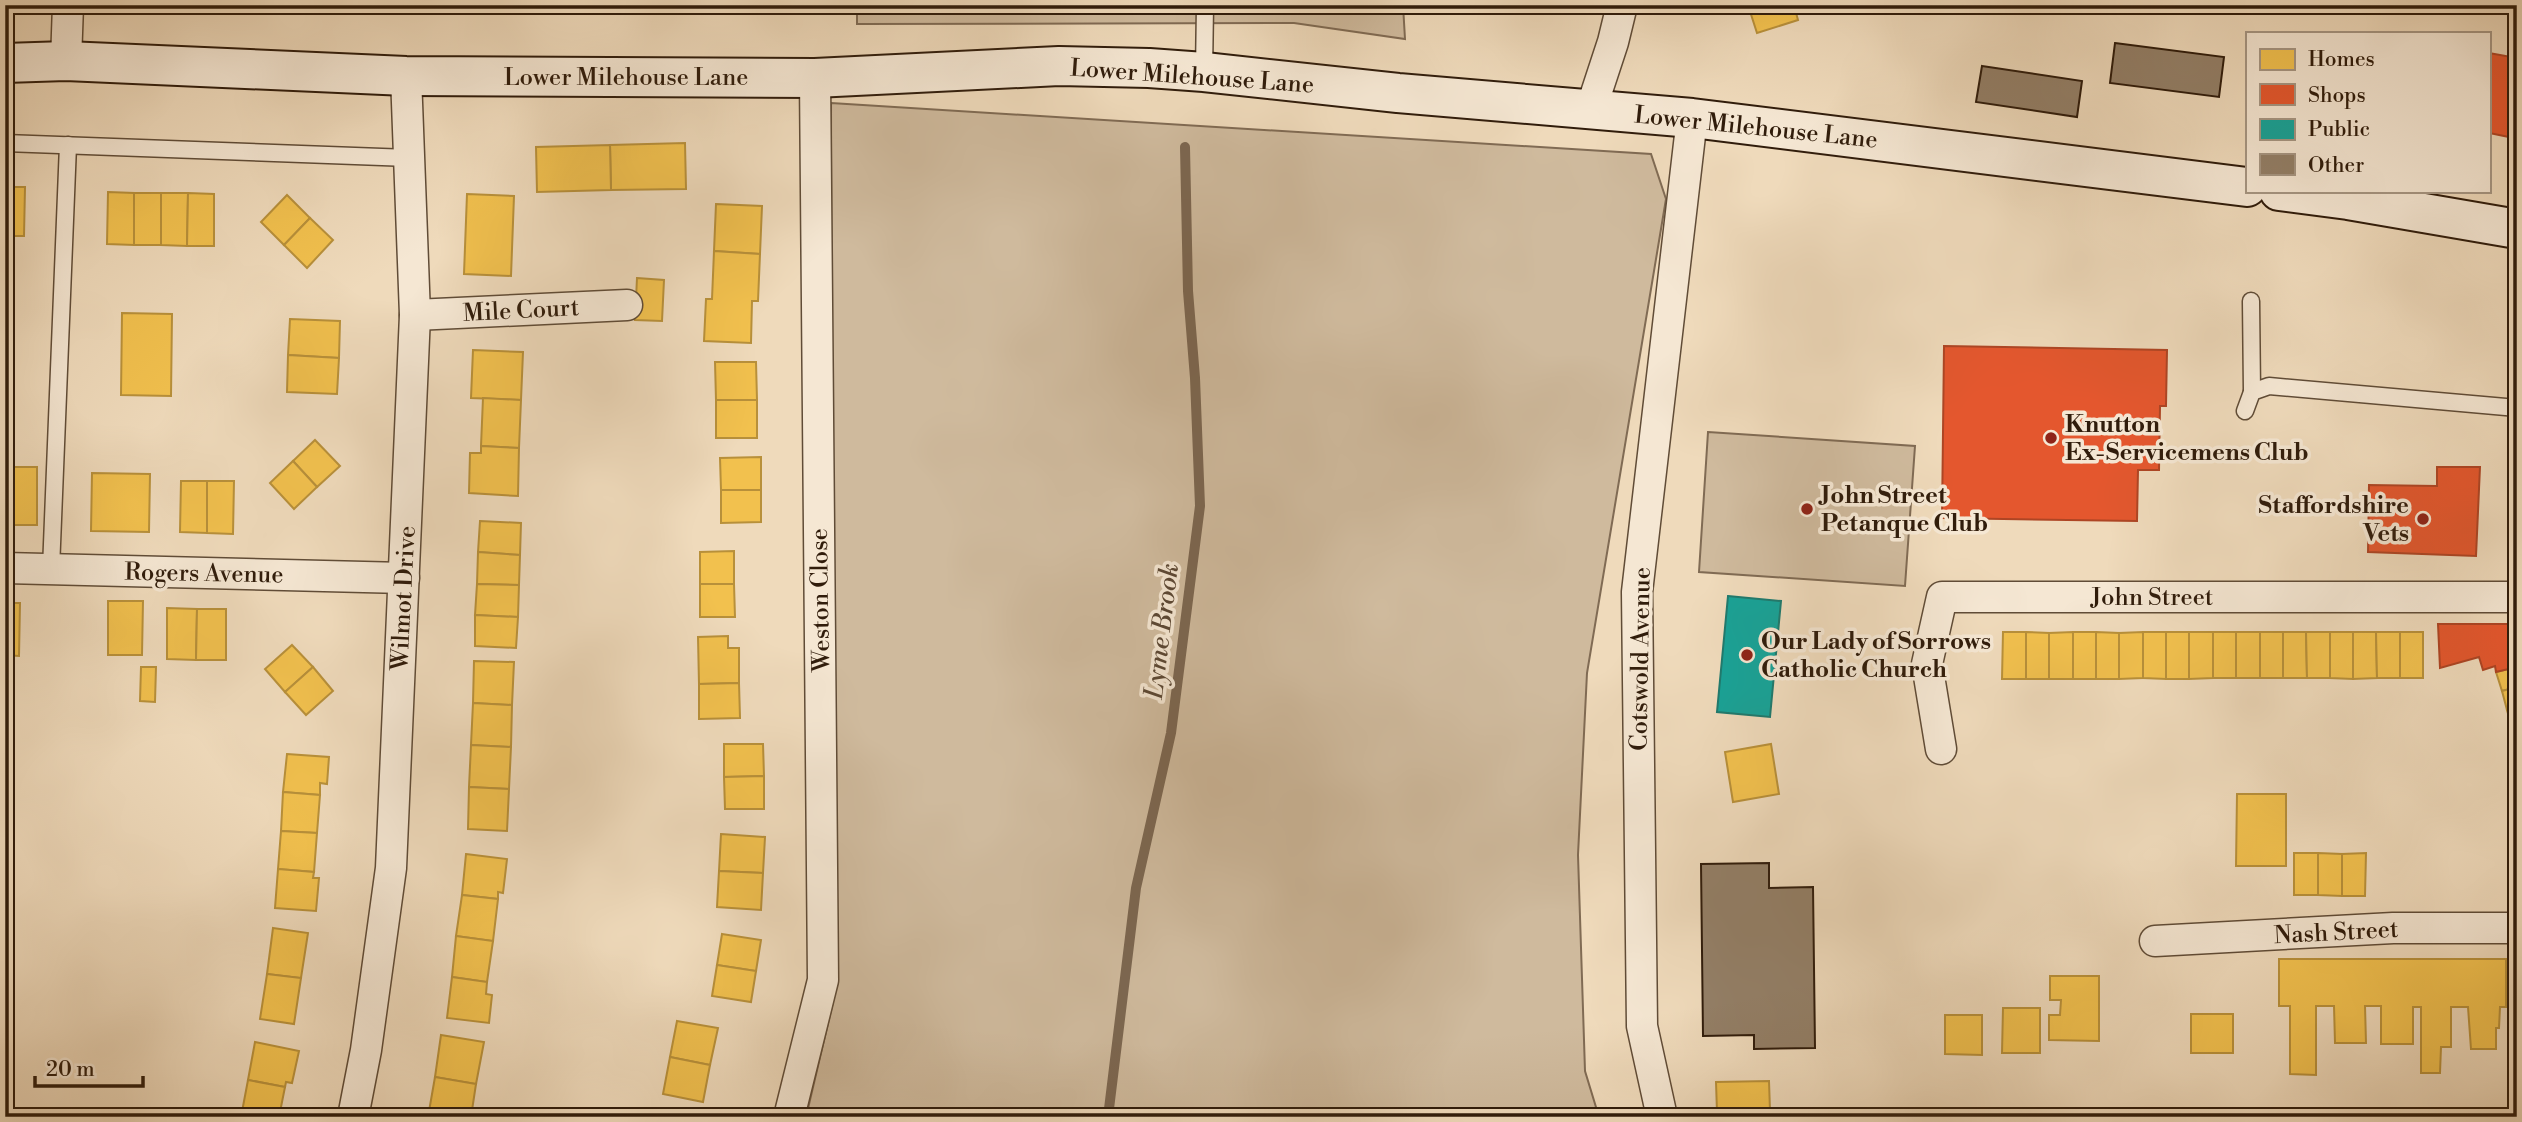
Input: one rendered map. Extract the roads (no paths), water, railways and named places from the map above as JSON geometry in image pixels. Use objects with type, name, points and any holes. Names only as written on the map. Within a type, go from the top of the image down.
[{"type":"main road","name":"Lower Milehouse Lane","points":[[5,63],[66,61],[406,76],[814,78],[1059,66],[1203,72],[1398,93],[1692,118],[2246,187]]},
{"type":"main road","points":[[2287,192],[2517,229]]},
{"type":"street","points":[[66,61],[68,5]]},
{"type":"street","points":[[1591,109],[1622,5]]},
{"type":"street","name":"Wilmot Drive","points":[[353,1117],[366,1050],[391,868],[415,315],[406,76]]},
{"type":"street","name":"Weston Close","points":[[789,1117],[823,980],[814,78]]},
{"type":"street","name":"Cotswold Avenue","points":[[1662,1117],[1642,1026],[1637,592],[1692,118]]},
{"type":"street","name":"Mile Court","points":[[415,315],[627,305]]},
{"type":"street","name":"Rogers Avenue","points":[[5,568],[404,578]]},
{"type":"street","name":"John Street","points":[[1941,749],[1927,664],[1942,597],[2517,597]]},
{"type":"street","name":"Nash Street","points":[[2155,941],[2393,928],[2517,928]]},
{"type":"lane","points":[[1203,72],[1205,5]]},
{"type":"lane","points":[[5,143],[409,158]]},
{"type":"lane","points":[[51,569],[68,145]]},
{"type":"lane","points":[[2245,411],[2252,391],[2251,301]]},
{"type":"lane","points":[[2252,391],[2269,386],[2517,408]]},
{"type":"waterway","name":"Lyme Brook","points":[[1108,1117],[1136,888],[1171,733],[1200,506],[1195,378],[1188,291],[1185,147]]},
{"type":"place","name":"Knutton Ex-Servicemens Club","points":[[2051,438]]},
{"type":"place","name":"John Street Petanque Club","points":[[1807,509]]},
{"type":"place","name":"Staffordshire Vets","points":[[2423,519]]},
{"type":"place","name":"Our Lady of Sorrows Catholic Church","points":[[1747,655]]}]
